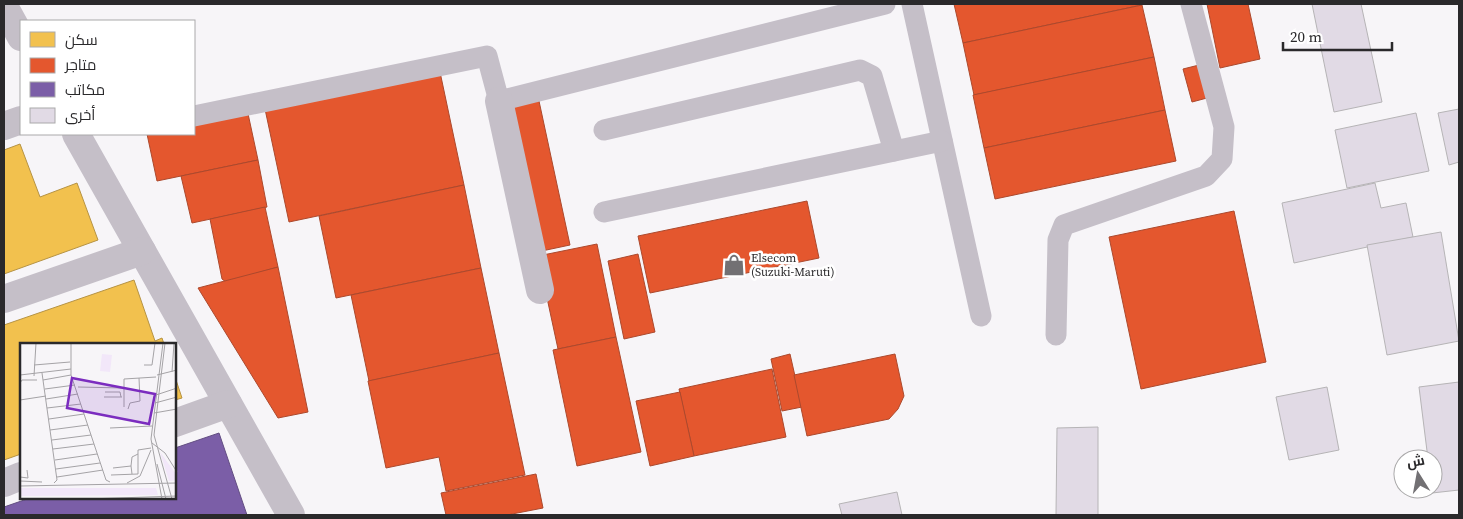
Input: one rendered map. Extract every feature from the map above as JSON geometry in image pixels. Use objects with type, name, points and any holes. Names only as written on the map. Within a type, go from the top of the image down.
[{"type":"street","points":[[4,6],[20,35]]},
{"type":"street","points":[[499,101],[540,290]]},
{"type":"street","points":[[4,126],[20,120]]},
{"type":"street","points":[[77,135],[291,515]]},
{"type":"street","points":[[4,299],[142,251]]},
{"type":"street","points":[[176,423],[228,404]]},
{"type":"street","points":[[4,482],[20,476]]},
{"type":"lane","points":[[195,116],[487,56],[499,101],[885,4]]},
{"type":"lane","points":[[912,4],[981,316]]},
{"type":"lane","points":[[1056,335],[1058,240],[1064,225],[1206,176],[1222,159],[1224,127],[1191,4]]},
{"type":"lane","points":[[604,130],[860,70],[872,76],[894,151]]},
{"type":"lane","points":[[604,212],[942,141]]},
{"type":"building: سكن","points":[[20,144],[40,197],[77,183],[98,240],[4,274],[4,150]]},
{"type":"building: سكن","points":[[134,280],[155,341],[162,338],[164,343],[20,343],[20,454],[4,460],[4,325]]},
{"type":"building: سكن","points":[[176,380],[182,398],[176,400]]},
{"type":"building: متاجر","points":[[954,4],[1141,4],[1142,5],[963,43]]},
{"type":"building: متاجر","points":[[1207,4],[1248,4],[1260,59],[1220,68]]},
{"type":"building: متاجر","points":[[1142,5],[1154,57],[974,95],[963,43]]},
{"type":"building: متاجر","points":[[1154,57],[1165,110],[984,148],[973,95]]},
{"type":"building: متاجر","points":[[1199,65],[1207,98],[1192,102],[1183,69]]},
{"type":"building: متاجر","points":[[440,72],[464,185],[289,222],[265,109]]},
{"type":"building: متاجر","points":[[539,101],[570,245],[537,252],[507,108]]},
{"type":"building: متاجر","points":[[247,109],[258,160],[157,181],[147,135],[195,135],[195,120]]},
{"type":"building: متاجر","points":[[1165,110],[1176,161],[995,199],[984,148]]},
{"type":"building: متاجر","points":[[258,160],[267,207],[192,223],[181,176]]},
{"type":"building: متاجر","points":[[464,185],[481,268],[336,298],[319,216]]},
{"type":"building: متاجر","points":[[807,201],[819,258],[650,293],[638,236]]},
{"type":"building: متاجر","points":[[265,207],[278,267],[226,282],[222,279],[210,219]]},
{"type":"building: متاجر","points":[[1234,211],[1266,362],[1141,389],[1109,237]]},
{"type":"building: متاجر","points":[[597,244],[616,337],[558,349],[538,256]]},
{"type":"building: متاجر","points":[[638,254],[655,332],[624,339],[608,261]]},
{"type":"building: متاجر","points":[[278,267],[308,412],[278,418],[198,288]]},
{"type":"building: متاجر","points":[[481,268],[499,353],[369,381],[351,295]]},
{"type":"building: متاجر","points":[[616,337],[641,452],[577,466],[553,350]]},
{"type":"building: متاجر","points":[[499,353],[525,475],[446,491],[439,457],[386,468],[368,381]]},
{"type":"building: متاجر","points":[[790,354],[802,407],[782,411],[771,359]]},
{"type":"building: متاجر","points":[[895,354],[904,396],[898,409],[889,419],[807,436],[794,375]]},
{"type":"building: متاجر","points":[[772,369],[786,437],[694,456],[679,389]]},
{"type":"building: متاجر","points":[[680,392],[694,456],[650,466],[636,401]]},
{"type":"building: متاجر","points":[[536,474],[543,508],[507,515],[446,515],[441,493]]},
{"type":"building: مكاتب","points":[[219,433],[247,515],[4,515],[4,507],[27,499],[176,499],[176,448]]},
{"type":"building: أخرى","points":[[1312,4],[1361,4],[1382,102],[1334,112]]},
{"type":"building: أخرى","points":[[1459,109],[1459,162],[1449,165],[1438,113]]},
{"type":"building: أخرى","points":[[1416,113],[1429,171],[1347,188],[1335,130]]},
{"type":"building: أخرى","points":[[1375,183],[1381,208],[1406,203],[1413,237],[1294,263],[1282,203]]},
{"type":"building: أخرى","points":[[1441,232],[1459,341],[1387,355],[1367,245]]},
{"type":"building: أخرى","points":[[1459,382],[1459,490],[1443,492],[1443,449],[1427,449],[1419,387]]},
{"type":"building: أخرى","points":[[1327,387],[1339,450],[1289,460],[1276,397]]},
{"type":"building: أخرى","points":[[1098,427],[1098,515],[1056,515],[1057,428]]},
{"type":"building: أخرى","points":[[897,492],[902,515],[842,515],[839,504]]},
{"type":"place","name":"Elsecom (Suzuki-Maruti)","points":[[734,265]]}]
